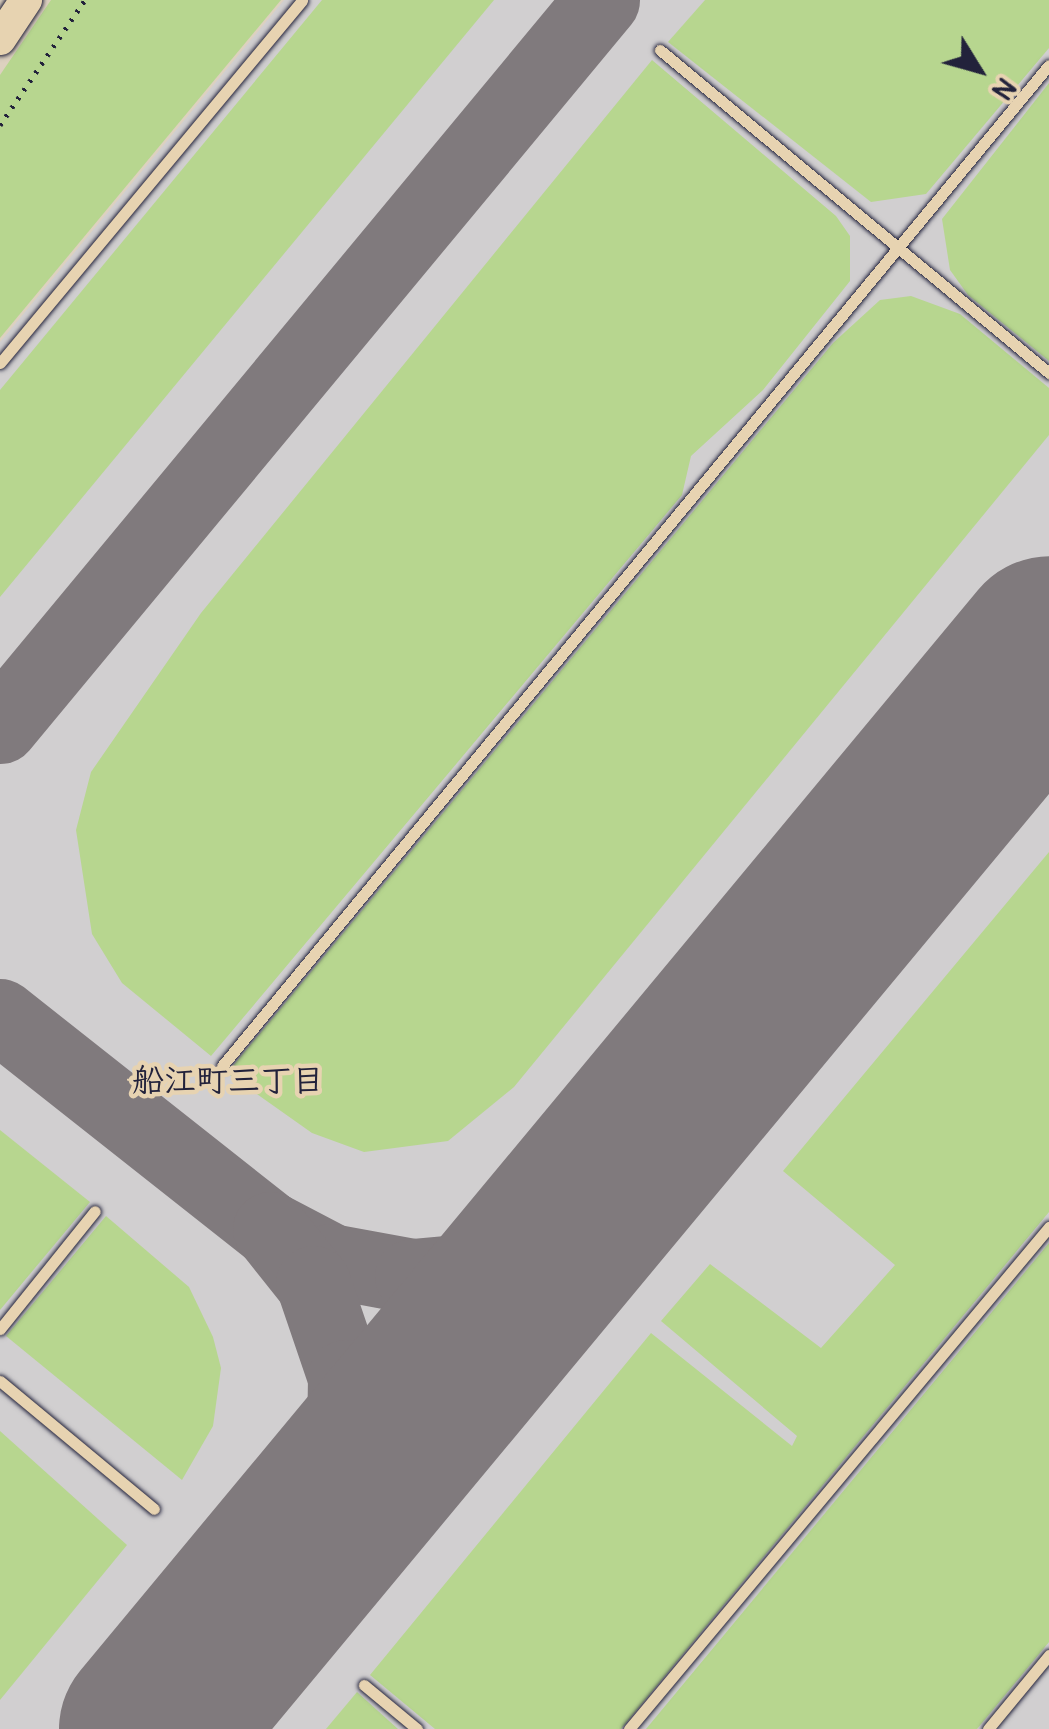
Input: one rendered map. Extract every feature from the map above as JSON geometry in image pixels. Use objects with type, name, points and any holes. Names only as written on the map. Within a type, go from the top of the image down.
[{"type":"street","points":[[0,39],[26,0]]},
{"type":"lane","points":[[0,363],[302,0]]},
{"type":"lane","points":[[660,50],[1049,372]]},
{"type":"lane","points":[[222,1066],[1049,65]]},
{"type":"lane","points":[[0,1328],[95,1212]]},
{"type":"lane","points":[[629,1729],[1049,1227]]},
{"type":"lane","points":[[0,1380],[154,1510]]},
{"type":"lane","points":[[988,1729],[1049,1655]]},
{"type":"lane","points":[[364,1685],[417,1729]]},
{"type":"path","points":[[0,125],[85,0]]},
{"type":"shaded area","points":[[284,0],[1049,0],[1049,1729],[0,1729],[0,342]]},
{"type":"green space","points":[[51,0],[281,0],[0,338],[0,75]]},
{"type":"green space","points":[[322,0],[494,0],[0,597],[0,390]]},
{"type":"green space","points":[[705,0],[1049,0],[1049,48],[926,194],[871,202],[668,42]]},
{"type":"green space","points":[[652,60],[836,216],[850,236],[850,281],[763,390],[691,456],[682,495],[211,1056],[122,983],[92,934],[76,830],[91,772],[201,613]]},
{"type":"green space","points":[[1049,83],[1049,361],[968,295],[950,270],[942,219]]},
{"type":"green space","points":[[911,296],[960,314],[1049,388],[1049,435],[514,1087],[448,1141],[364,1152],[312,1133],[227,1073],[833,343],[880,300]]},
{"type":"green space","points":[[1049,852],[1049,1212],[621,1729],[435,1729],[370,1675],[651,1333],[792,1446],[797,1436],[661,1321],[710,1264],[821,1348],[895,1265],[783,1171]]},
{"type":"green space","points":[[0,1130],[90,1202],[0,1310]]},
{"type":"green space","points":[[106,1216],[189,1287],[213,1337],[221,1368],[213,1426],[182,1480],[6,1336]]},
{"type":"green space","points":[[1049,1243],[1049,1642],[977,1729],[646,1729]]},
{"type":"green space","points":[[0,1431],[127,1545],[0,1700]]},
{"type":"green space","points":[[357,1692],[398,1729],[326,1729]]},
{"type":"taxiway","points":[[0,726],[602,0]]},
{"type":"taxiway","points":[[0,1016],[270,1229],[331,1261],[412,1276],[459,1272],[531,1245],[595,1195]]},
{"type":"taxiway","points":[[270,1229],[313,1283],[345,1377],[344,1443],[308,1540]]},
{"type":"runway","points":[[151,1729],[1049,648]]},
{"type":"district","name":"船江町三丁目","points":[[228,1081]]}]
